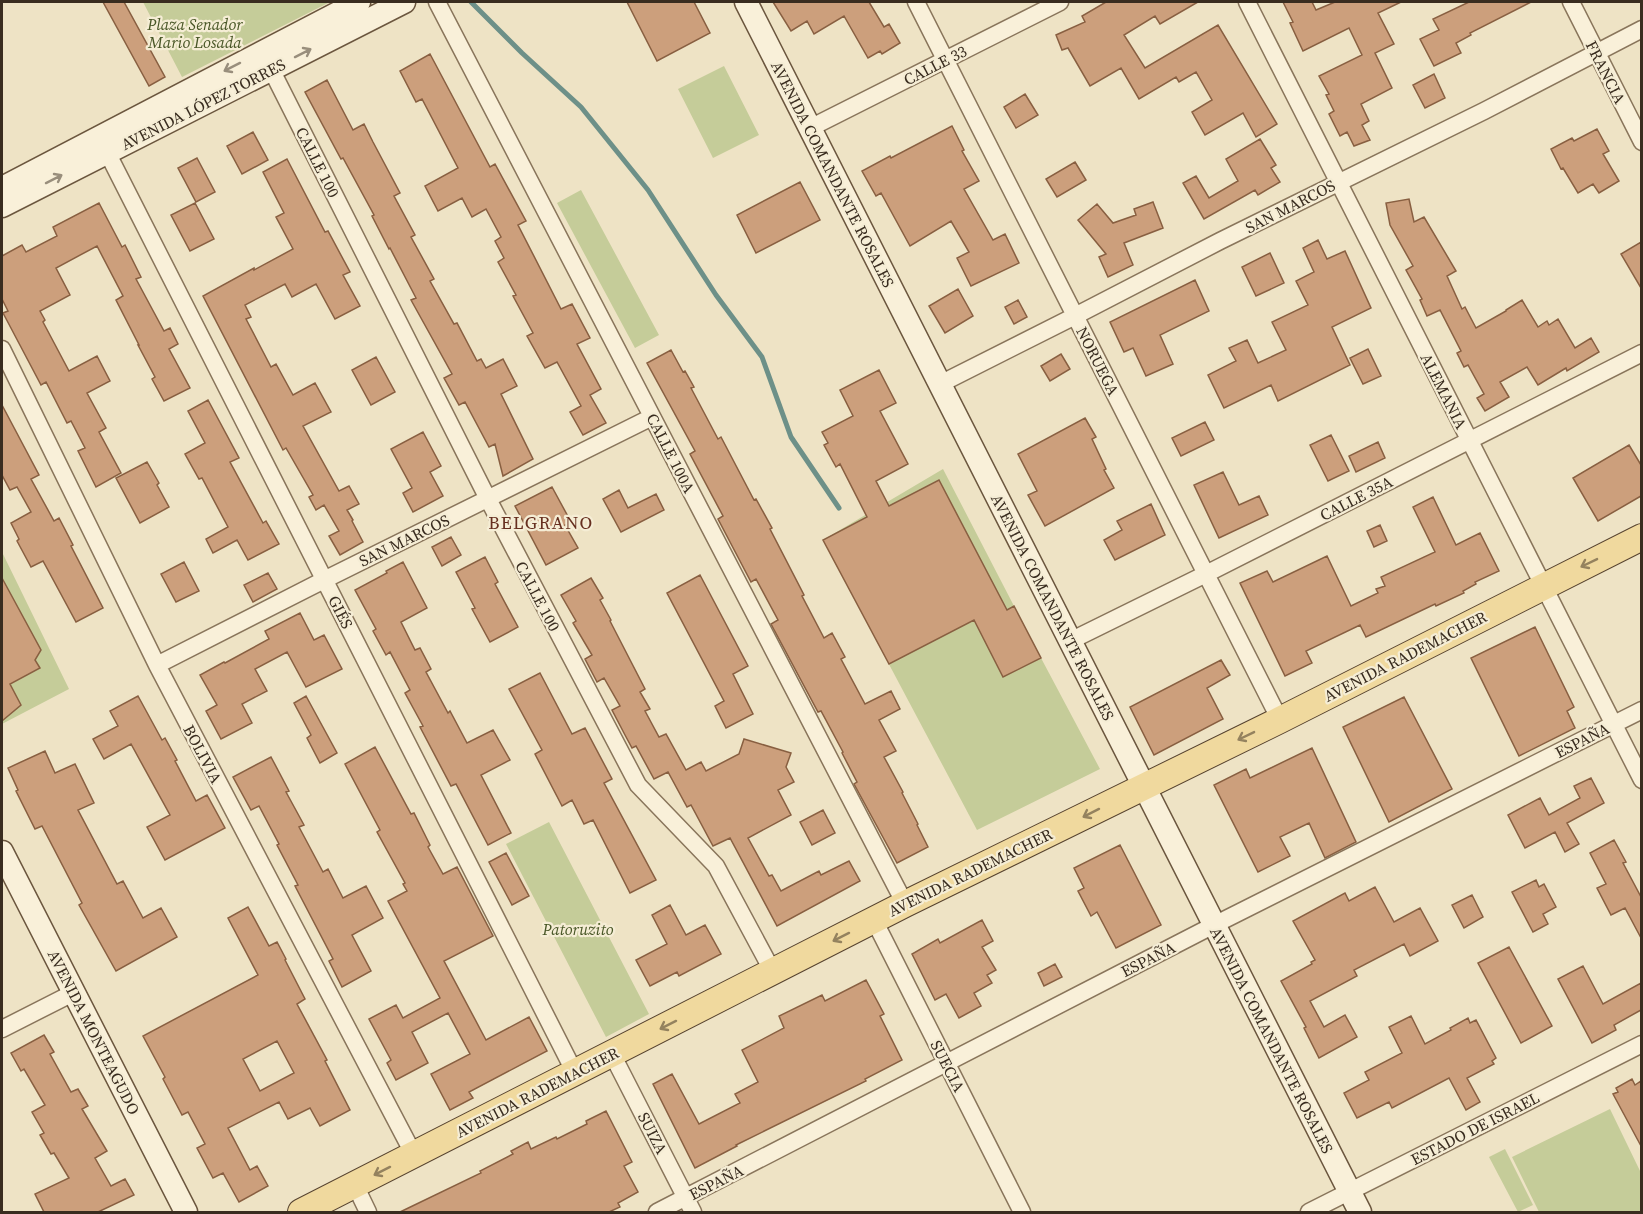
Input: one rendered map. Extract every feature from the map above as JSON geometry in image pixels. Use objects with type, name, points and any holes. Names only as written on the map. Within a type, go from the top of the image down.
[{"type":"main road","name":"AVENIDA LÓPEZ TORRES","points":[[2,188],[359,2]]},
{"type":"main road","name":"AVENIDA LÓPEZ TORRES","points":[[2,206],[404,2]]},
{"type":"main road","name":"AVENIDA COMANDANTE ROSALES","points":[[746,2],[1359,1212]]},
{"type":"main road","name":"AVENIDA RADEMACHER","points":[[301,1212],[904,904],[1280,720],[1641,537]]},
{"type":"main road","name":"AVENIDA MONTEAGUDO","points":[[2,852],[186,1212]]},
{"type":"street","name":"CALLE 100A","points":[[437,2],[904,904]]},
{"type":"street","name":"NORUEGA","points":[[916,2],[1280,720]]},
{"type":"street","name":"CALLE 33","points":[[810,128],[1060,2]]},
{"type":"street","name":"ALEMANIA","points":[[1247,2],[1641,780]]},
{"type":"street","name":"FRANCIA","points":[[1571,2],[1641,142]]},
{"type":"street","name":"SAN MARCOS","points":[[940,384],[1338,182],[1484,111],[1641,29]]},
{"type":"street","name":"CALLE 100","points":[[271,69],[488,499],[638,785],[716,866],[773,972]]},
{"type":"street","name":"GIÉS","points":[[106,152],[575,1072]]},
{"type":"street","name":"BOLIVIA","points":[[2,349],[156,665],[414,1155]]},
{"type":"street","name":"CALLE 35A","points":[[1070,641],[1641,353]]},
{"type":"street","name":"SAN MARCOS","points":[[156,665],[652,417]]},
{"type":"street","name":"ESPAÑA","points":[[657,1212],[689,1205],[946,1063],[1641,710]]},
{"type":"street","name":"SUECIA","points":[[874,920],[1022,1212]]},
{"type":"street","points":[[2,1029],[73,993]]},
{"type":"street","name":"ESTADO DE ISRAEL","points":[[1309,1212],[1641,1044]]},
{"type":"street","name":"SUIZA","points":[[612,1054],[689,1205]]},
{"type":"street","points":[[355,1185],[369,1212]]},
{"type":"green space","name":"Plaza Senador Mario Losada","points":[[143,2],[330,2],[182,77]]},
{"type":"green space","points":[[724,66],[759,135],[713,158],[678,89]]},
{"type":"green space","points":[[581,190],[659,335],[635,348],[557,203]]},
{"type":"green space","points":[[943,469],[1100,769],[977,830],[823,540]]},
{"type":"green space","points":[[2,552],[69,689],[2,724]]},
{"type":"green space","name":"Patoruzito","points":[[549,822],[649,1014],[606,1037],[506,844]]},
{"type":"green space","points":[[1610,1109],[1641,1173],[1641,1212],[1539,1212],[1512,1157]]},
{"type":"green space","points":[[1505,1149],[1533,1205],[1518,1212],[1489,1157]]},
{"type":"building","points":[[103,2],[124,2],[165,77],[149,86]]},
{"type":"building","points":[[627,2],[694,2],[710,33],[657,61]]},
{"type":"building","points":[[773,2],[869,2],[884,27],[889,24],[900,43],[882,54],[880,51],[868,58],[844,16],[814,34],[807,21],[791,31]]},
{"type":"building","points":[[1106,2],[1198,2],[1160,24],[1155,16],[1124,35],[1145,68],[1218,25],[1277,124],[1256,137],[1243,113],[1205,135],[1192,112],[1212,100],[1196,72],[1179,82],[1176,77],[1139,99],[1121,68],[1090,86],[1068,48],[1062,50],[1056,35],[1085,22],[1082,16]]},
{"type":"building","points":[[1283,2],[1312,2],[1316,10],[1335,2],[1401,2],[1378,13],[1394,44],[1375,53],[1392,88],[1361,104],[1369,121],[1362,125],[1370,140],[1354,146],[1347,132],[1340,136],[1329,114],[1334,111],[1326,95],[1329,94],[1319,76],[1362,55],[1349,28],[1303,51]]},
{"type":"building","points":[[1469,2],[1531,2],[1470,33],[1471,35],[1456,43],[1461,53],[1434,66],[1420,39],[1439,30],[1433,19]]},
{"type":"building","points":[[430,54],[490,167],[495,164],[526,221],[518,225],[561,309],[572,304],[590,338],[577,344],[601,389],[590,395],[606,423],[583,435],[570,412],[581,406],[557,362],[545,368],[527,336],[533,333],[498,262],[504,258],[495,241],[501,237],[486,209],[472,217],[462,198],[438,211],[425,186],[458,168],[422,99],[416,102],[400,71]]},
{"type":"building","points":[[1434,74],[1445,98],[1425,108],[1413,85]]},
{"type":"building","points":[[327,80],[353,130],[364,124],[400,193],[394,196],[415,235],[411,237],[434,279],[430,281],[454,324],[457,323],[477,361],[481,359],[486,368],[503,359],[517,386],[501,394],[533,459],[503,476],[495,444],[489,447],[465,402],[459,405],[444,378],[452,374],[411,300],[416,298],[372,216],[374,215],[305,92]]},
{"type":"building","points":[[1025,94],[1038,115],[1016,128],[1004,107]]},
{"type":"building","points":[[952,126],[964,150],[962,151],[979,181],[964,189],[993,240],[1005,234],[1019,263],[971,286],[957,258],[969,252],[951,221],[910,246],[881,193],[876,196],[862,171]]},
{"type":"building","points":[[1597,129],[1609,151],[1603,154],[1619,181],[1599,193],[1593,184],[1578,193],[1563,168],[1561,169],[1551,149],[1572,138],[1574,141]]},
{"type":"building","points":[[253,132],[268,160],[242,174],[227,146]]},
{"type":"building","points":[[1260,139],[1276,165],[1271,168],[1280,182],[1258,195],[1255,190],[1204,219],[1183,183],[1196,176],[1209,198],[1238,181],[1226,159]]},
{"type":"building","points":[[197,158],[215,192],[196,202],[178,168]]},
{"type":"building","points":[[287,159],[325,232],[328,231],[350,272],[343,275],[360,306],[335,319],[316,284],[292,297],[285,284],[245,305],[251,317],[246,319],[271,367],[276,364],[293,395],[315,383],[331,412],[303,426],[339,491],[349,486],[359,504],[347,510],[363,542],[340,555],[329,536],[339,531],[324,505],[316,510],[309,497],[313,495],[286,448],[283,450],[203,296],[293,249],[276,217],[284,213],[263,172]]},
{"type":"building","points":[[1075,162],[1086,180],[1057,197],[1046,179]]},
{"type":"building","points":[[800,182],[820,220],[756,253],[737,215]]},
{"type":"building","points":[[1409,199],[1414,222],[1424,217],[1456,271],[1447,276],[1462,309],[1465,307],[1476,328],[1522,300],[1538,327],[1547,321],[1549,325],[1558,319],[1575,348],[1591,338],[1599,352],[1538,385],[1527,367],[1500,382],[1509,397],[1485,411],[1477,398],[1484,394],[1468,365],[1464,367],[1457,353],[1461,351],[1440,310],[1427,316],[1420,300],[1422,299],[1406,270],[1413,266],[1390,225],[1386,203]]},
{"type":"building","points":[[1153,202],[1163,228],[1124,243],[1133,265],[1108,277],[1099,257],[1106,254],[1078,220],[1097,204],[1113,223],[1136,215],[1134,209]]},
{"type":"building","points":[[99,203],[122,247],[125,245],[141,277],[136,279],[164,331],[170,328],[178,344],[169,349],[190,388],[164,401],[152,379],[155,377],[116,300],[123,296],[97,246],[56,268],[70,295],[40,311],[45,320],[43,322],[69,371],[97,356],[110,381],[87,393],[106,428],[99,432],[121,473],[96,487],[78,451],[85,448],[71,421],[67,423],[46,382],[41,385],[3,313],[8,311],[2,299],[2,256],[22,245],[26,252],[57,236],[53,227]]},
{"type":"building","points":[[195,203],[214,239],[190,251],[171,215]]},
{"type":"building","points":[[1318,240],[1327,259],[1345,251],[1371,308],[1332,327],[1350,365],[1278,401],[1271,385],[1224,408],[1208,375],[1236,361],[1229,348],[1247,340],[1258,363],[1286,350],[1272,322],[1308,305],[1296,281],[1314,272],[1303,248]]},
{"type":"building","points":[[1641,242],[1641,288],[1621,254]]},
{"type":"building","points":[[1270,253],[1284,283],[1256,296],[1242,267]]},
{"type":"building","points":[[1195,280],[1209,311],[1160,335],[1173,364],[1146,376],[1133,348],[1124,352],[1110,322]]},
{"type":"building","points":[[958,289],[973,316],[945,333],[929,306]]},
{"type":"building","points":[[1018,300],[1027,317],[1014,324],[1005,307]]},
{"type":"building","points":[[1368,349],[1381,376],[1363,384],[1350,358]]},
{"type":"building","points":[[671,350],[694,387],[691,388],[718,439],[721,437],[754,500],[756,499],[772,528],[770,529],[824,638],[832,633],[845,657],[841,659],[865,704],[891,691],[900,709],[879,720],[896,751],[884,757],[928,847],[897,863],[854,784],[857,782],[843,752],[821,711],[818,712],[771,624],[778,620],[756,579],[751,582],[718,519],[723,516],[690,454],[695,451],[647,363]]},
{"type":"building","points":[[1061,354],[1070,369],[1050,381],[1041,366]]},
{"type":"building","points":[[376,357],[395,392],[371,405],[352,370]]},
{"type":"building","points":[[879,370],[896,403],[880,411],[908,464],[876,481],[889,506],[939,480],[1007,610],[1014,606],[1041,658],[1003,677],[974,620],[889,664],[823,540],[867,517],[840,464],[836,467],[824,445],[828,443],[822,432],[853,416],[840,390]]},
{"type":"building","points":[[208,400],[239,458],[230,462],[263,523],[266,521],[279,544],[248,560],[237,540],[213,553],[206,539],[228,527],[202,478],[199,479],[185,454],[205,443],[188,411]]},
{"type":"building","points":[[2,405],[39,475],[31,479],[54,521],[59,518],[103,608],[76,622],[43,561],[31,567],[17,541],[19,539],[11,523],[31,512],[17,487],[10,490],[2,475]]},
{"type":"building","points":[[1085,418],[1096,437],[1092,439],[1114,488],[1045,526],[1028,495],[1037,491],[1018,454]]},
{"type":"building","points":[[1205,422],[1214,440],[1181,456],[1172,438]]},
{"type":"building","points":[[423,432],[441,466],[430,472],[443,496],[413,512],[403,493],[412,488],[391,449]]},
{"type":"building","points":[[1331,435],[1349,471],[1328,481],[1310,445]]},
{"type":"building","points":[[1378,442],[1385,458],[1356,472],[1349,456]]},
{"type":"building","points":[[1629,445],[1641,465],[1641,496],[1598,521],[1573,478]]},
{"type":"building","points":[[147,462],[169,507],[140,523],[116,478]]},
{"type":"building","points":[[1223,472],[1239,505],[1259,496],[1268,515],[1219,538],[1194,485]]},
{"type":"building","points":[[552,487],[571,522],[565,525],[578,548],[546,565],[515,506]]},
{"type":"building","points":[[619,490],[628,508],[656,494],[664,510],[621,532],[603,499]]},
{"type":"building","points":[[1433,497],[1456,545],[1480,533],[1499,571],[1475,582],[1476,584],[1463,591],[1464,593],[1436,606],[1435,604],[1366,637],[1360,625],[1306,651],[1312,663],[1285,676],[1240,583],[1267,571],[1273,582],[1327,556],[1351,606],[1378,593],[1376,589],[1385,586],[1381,577],[1435,552],[1413,507]]},
{"type":"building","points":[[1151,504],[1165,535],[1115,560],[1104,540],[1122,530],[1117,521]]},
{"type":"building","points":[[1380,525],[1387,541],[1374,547],[1367,531]]},
{"type":"building","points":[[451,537],[461,555],[442,566],[432,547]]},
{"type":"building","points":[[485,557],[498,582],[495,584],[518,627],[490,642],[456,572]]},
{"type":"building","points":[[184,562],[199,591],[176,602],[161,574]]},
{"type":"building","points":[[403,562],[427,608],[401,622],[415,650],[420,648],[431,669],[426,672],[448,713],[450,711],[467,743],[493,730],[510,760],[481,775],[511,833],[488,845],[456,784],[451,786],[420,727],[423,726],[405,693],[410,690],[390,652],[386,655],[373,631],[376,629],[355,590]]},
{"type":"building","points":[[268,573],[277,589],[253,602],[244,585]]},
{"type":"building","points":[[700,575],[748,666],[733,674],[753,714],[726,728],[715,706],[724,701],[667,593]]},
{"type":"building","points":[[2,578],[41,650],[35,660],[40,668],[10,684],[21,705],[2,721]]},
{"type":"building","points":[[591,578],[603,598],[600,600],[645,689],[640,692],[650,709],[645,711],[659,737],[666,734],[686,770],[701,762],[706,771],[739,754],[744,739],[791,753],[786,767],[794,782],[778,790],[791,815],[748,838],[769,876],[772,875],[781,891],[819,871],[821,875],[849,861],[860,881],[777,926],[730,838],[713,846],[691,805],[687,807],[668,772],[654,779],[636,746],[632,748],[625,735],[612,710],[620,706],[604,678],[597,682],[585,659],[592,655],[573,623],[576,621],[561,595]]},
{"type":"building","points":[[300,613],[314,640],[324,635],[342,669],[306,687],[287,652],[255,669],[267,691],[242,704],[252,723],[221,739],[206,711],[217,705],[200,675],[269,639],[265,631]]},
{"type":"building","points":[[1535,627],[1574,707],[1567,711],[1575,728],[1519,756],[1471,658]]},
{"type":"building","points":[[1221,660],[1230,675],[1207,688],[1223,719],[1154,755],[1130,707]]},
{"type":"building","points":[[540,673],[572,734],[585,728],[612,779],[604,783],[656,880],[630,893],[593,820],[584,824],[572,800],[562,806],[535,754],[542,750],[509,689]]},
{"type":"building","points":[[138,696],[162,740],[165,738],[196,801],[207,795],[225,828],[165,860],[147,827],[170,815],[131,744],[104,759],[93,739],[118,726],[110,711]]},
{"type":"building","points":[[306,696],[337,753],[320,763],[307,738],[311,735],[294,703]]},
{"type":"building","points":[[1404,697],[1452,789],[1389,822],[1343,727]]},
{"type":"building","points":[[375,747],[411,814],[414,813],[430,845],[428,847],[443,874],[457,867],[493,936],[444,961],[486,1040],[529,1017],[547,1051],[469,1092],[473,1098],[450,1110],[431,1074],[470,1054],[448,1013],[412,1032],[428,1063],[396,1080],[387,1063],[391,1060],[369,1019],[396,1005],[403,1018],[440,998],[388,901],[407,891],[403,884],[405,883],[377,832],[380,830],[345,764]]},
{"type":"building","points":[[1312,748],[1356,842],[1325,858],[1309,823],[1280,837],[1290,856],[1258,872],[1214,785],[1246,769],[1250,778]]},
{"type":"building","points":[[45,751],[55,773],[75,764],[94,803],[78,810],[117,884],[123,881],[143,918],[161,908],[177,937],[116,971],[79,905],[82,903],[42,826],[35,829],[16,791],[18,790],[8,768]]},
{"type":"building","points":[[271,757],[304,825],[299,827],[323,872],[328,869],[343,898],[366,886],[383,918],[352,935],[371,971],[342,987],[329,961],[333,959],[295,886],[298,885],[277,845],[279,844],[259,806],[251,810],[233,777]]},
{"type":"building","points":[[1591,778],[1604,803],[1567,823],[1579,844],[1565,852],[1555,832],[1525,848],[1508,815],[1540,798],[1549,815],[1580,798],[1574,786]]},
{"type":"building","points":[[823,810],[835,833],[812,845],[800,822]]},
{"type":"building","points":[[1614,840],[1641,897],[1641,938],[1625,908],[1611,915],[1597,888],[1606,884],[1590,853]]},
{"type":"building","points":[[1120,845],[1161,925],[1116,948],[1097,912],[1091,916],[1078,891],[1084,888],[1074,868]]},
{"type":"building","points":[[506,853],[529,896],[512,905],[489,862]]},
{"type":"building","points":[[1536,880],[1539,887],[1544,884],[1556,907],[1543,914],[1548,924],[1533,932],[1512,892]]},
{"type":"building","points":[[1375,887],[1394,922],[1420,908],[1438,941],[1410,956],[1404,944],[1354,970],[1357,976],[1310,1001],[1324,1027],[1345,1015],[1357,1037],[1319,1058],[1304,1028],[1306,1027],[1281,981],[1312,964],[1311,962],[1315,960],[1293,921],[1345,893],[1349,901]]},
{"type":"building","points":[[1472,895],[1483,917],[1464,928],[1452,905]]},
{"type":"building","points":[[670,905],[686,935],[705,925],[721,954],[679,976],[677,972],[650,986],[636,960],[667,944],[652,915]]},
{"type":"building","points":[[248,907],[269,946],[277,942],[305,999],[297,1004],[350,1110],[320,1126],[310,1108],[288,1119],[279,1102],[228,1128],[250,1170],[257,1166],[268,1186],[239,1202],[223,1173],[213,1178],[197,1148],[205,1144],[188,1112],[182,1115],[143,1036],[258,975],[228,918]],"holes":[[[277,1041],[294,1073],[260,1091],[243,1059]]]},
{"type":"building","points":[[982,920],[993,941],[982,947],[996,970],[987,975],[992,983],[974,993],[981,1006],[959,1018],[946,994],[935,1000],[912,954],[938,939],[940,943]]},
{"type":"building","points":[[1509,947],[1552,1026],[1521,1043],[1478,963]]},
{"type":"building","points":[[1055,964],[1062,977],[1044,986],[1038,973]]},
{"type":"building","points":[[1583,966],[1603,1004],[1641,983],[1641,1010],[1614,1025],[1616,1030],[1592,1043],[1558,979]]},
{"type":"building","points":[[866,980],[884,1014],[880,1016],[902,1060],[865,1079],[866,1081],[736,1145],[695,1168],[653,1084],[672,1074],[699,1124],[740,1103],[735,1094],[758,1082],[742,1050],[784,1028],[779,1016],[822,995],[825,1001]]},
{"type":"building","points":[[1411,1016],[1425,1044],[1468,1018],[1470,1023],[1476,1020],[1496,1058],[1492,1061],[1494,1064],[1467,1078],[1480,1102],[1466,1110],[1449,1078],[1392,1108],[1389,1102],[1357,1118],[1344,1093],[1369,1080],[1365,1072],[1402,1053],[1389,1027]]},
{"type":"building","points":[[44,1035],[54,1052],[50,1054],[71,1092],[78,1089],[88,1106],[82,1109],[107,1151],[95,1158],[111,1186],[125,1179],[134,1195],[98,1212],[44,1212],[35,1194],[69,1178],[40,1135],[44,1133],[32,1112],[45,1105],[24,1069],[21,1071],[11,1053]]},
{"type":"building","points":[[1632,1079],[1635,1085],[1641,1081],[1641,1146],[1613,1094],[1618,1092],[1616,1088]]},
{"type":"building","points":[[606,1111],[632,1162],[624,1166],[638,1192],[618,1203],[620,1207],[609,1212],[400,1212],[481,1173],[480,1171],[513,1154],[511,1151],[528,1142],[531,1149],[556,1137],[557,1139],[587,1124],[586,1121]]},
{"type":"waterway","points":[[471,2],[581,107],[648,190],[716,295],[762,357],[791,437],[839,508]]},
{"type":"district","name":"BELGRANO","points":[[541,523]]}]
